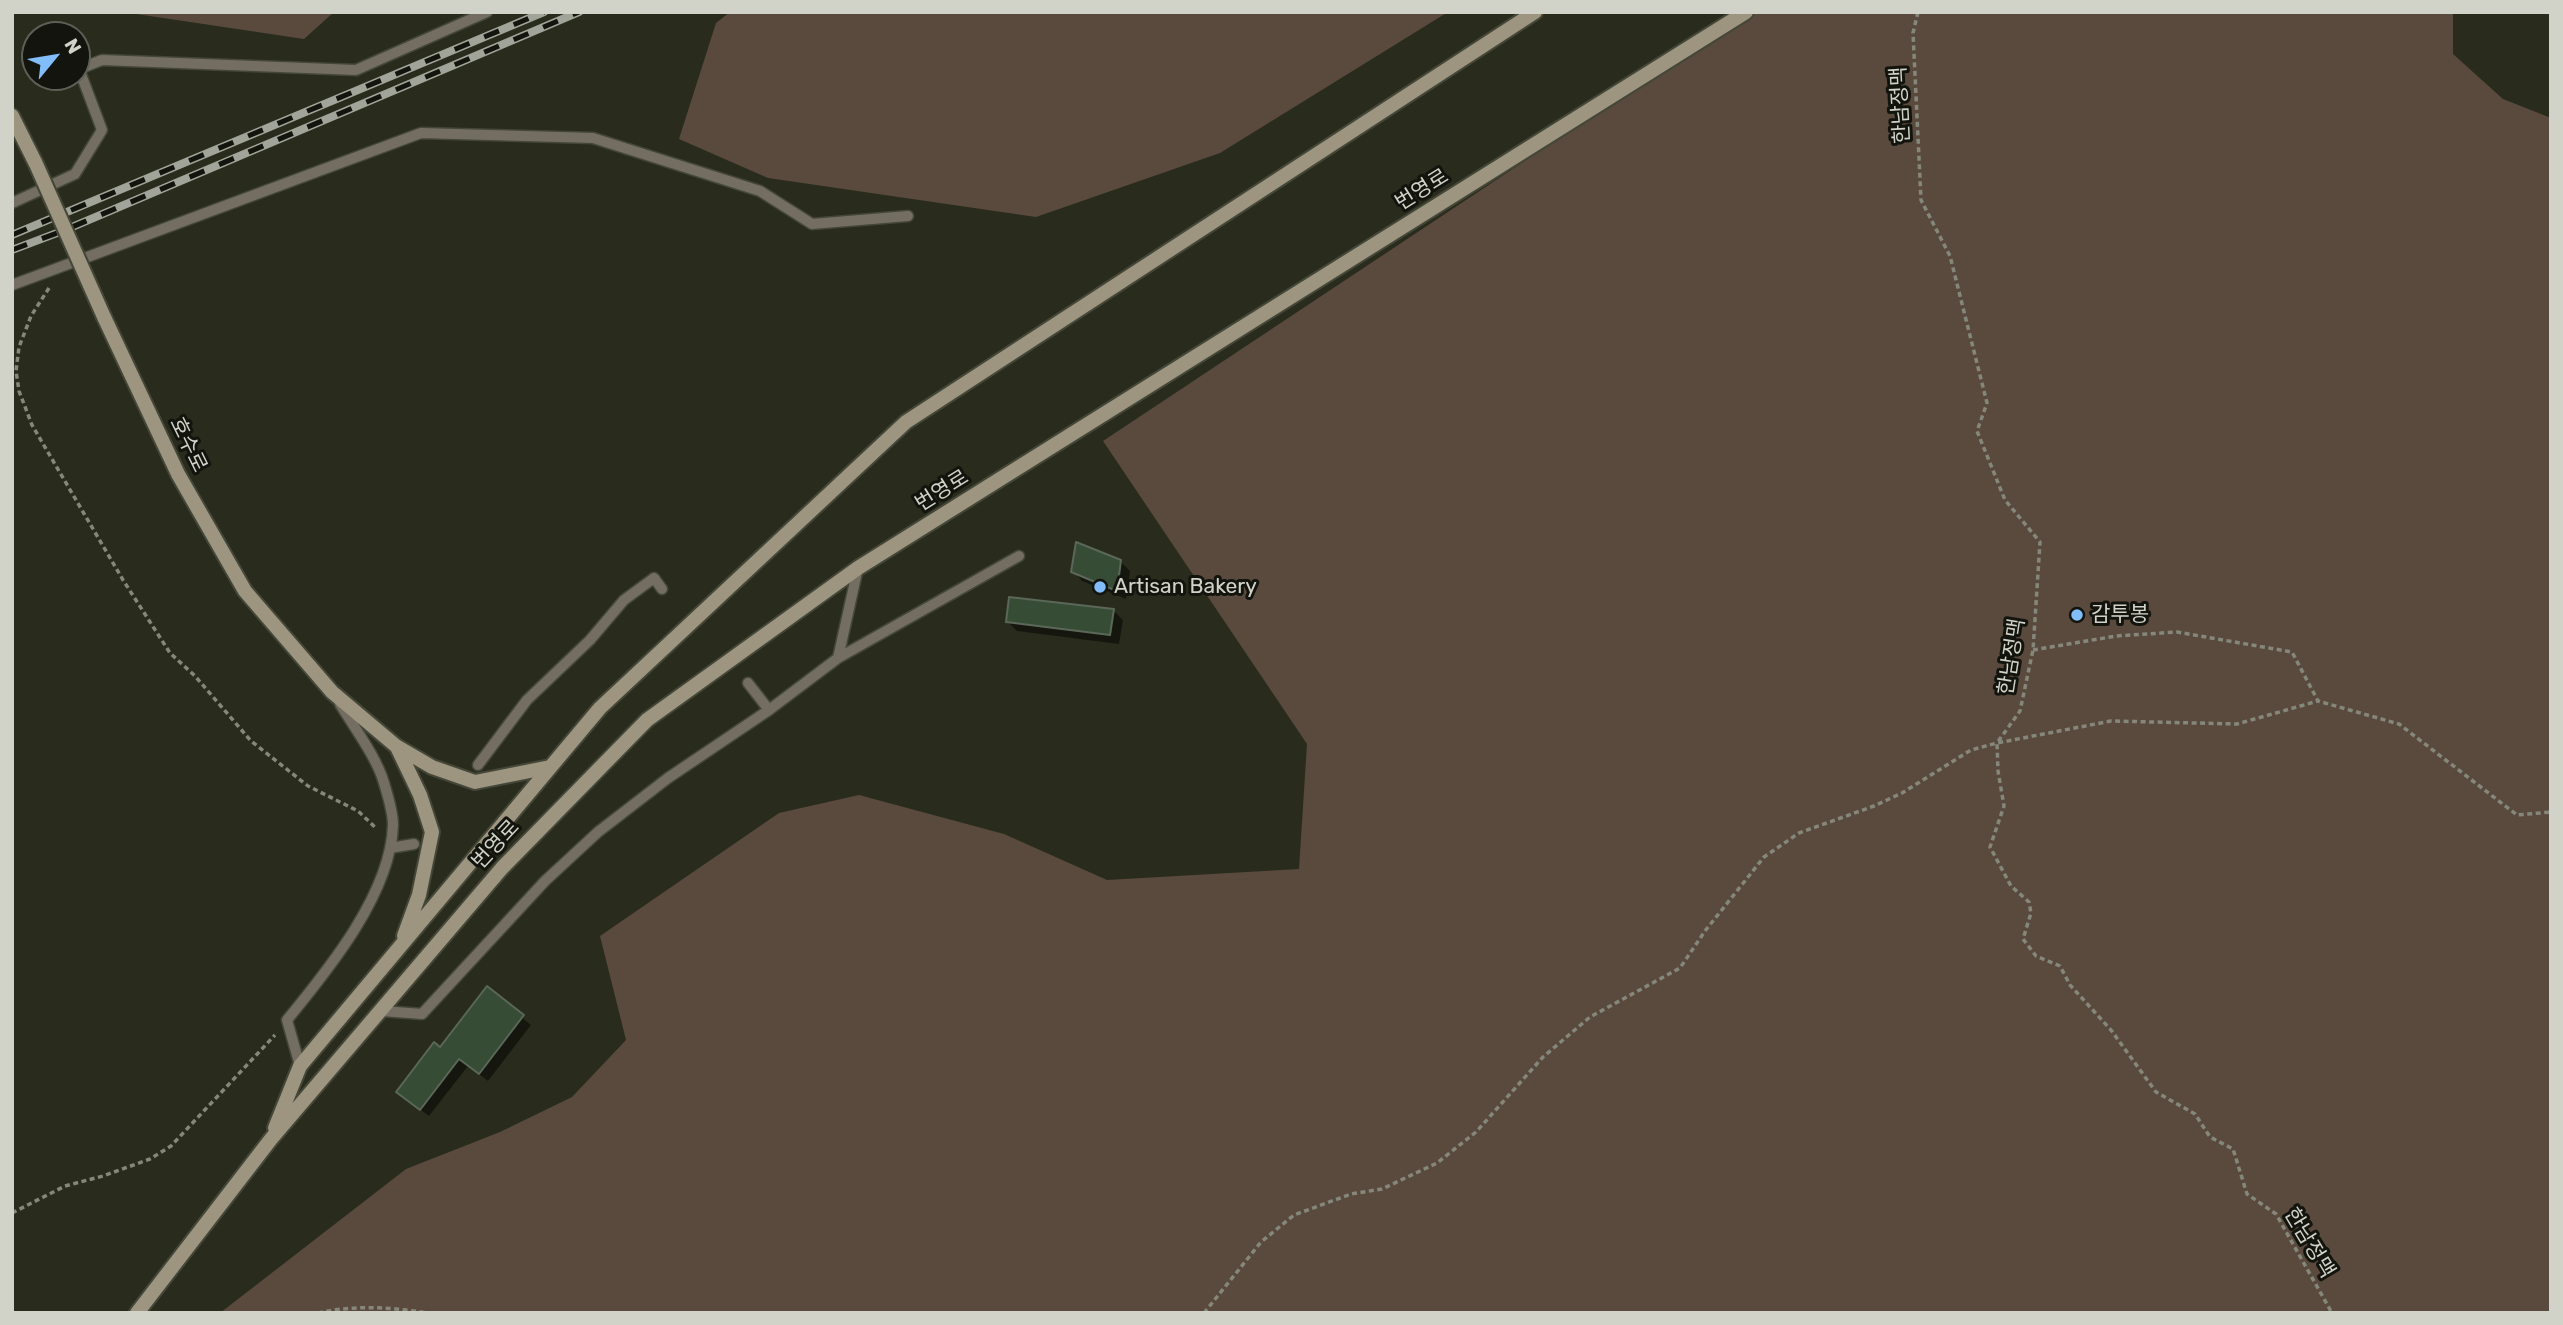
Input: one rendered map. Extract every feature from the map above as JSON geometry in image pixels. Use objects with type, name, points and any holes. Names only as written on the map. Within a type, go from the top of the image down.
[{"type":"street","name":"번영로","points":[[271,1139],[300,1066],[600,708],[906,422],[1535,12]]},
{"type":"street","name":"번영로","points":[[137,1313],[271,1139],[502,868],[647,720],[858,568],[1746,12]]},
{"type":"street","name":"호수로","points":[[12,116],[178,474],[245,591],[332,692],[396,746],[432,767],[475,782],[550,767]]},
{"type":"street","name":"호수로","points":[[396,746],[420,795],[432,832],[419,895],[399,948]]},
{"type":"lane","points":[[12,203],[75,174],[102,130],[79,69],[102,60],[356,70],[487,12]]},
{"type":"lane","points":[[12,285],[421,132],[593,138],[760,191],[812,224],[908,216]]},
{"type":"lane","points":[[382,1011],[422,1014],[545,881],[598,832],[668,778],[769,710],[838,658],[1019,556]]},
{"type":"lane","points":[[838,658],[858,568]]},
{"type":"lane","points":[[478,765],[527,700],[590,639],[624,600],[654,578],[663,589]]},
{"type":"lane","points":[[748,683],[769,710]]},
{"type":"lane","points":[[300,1066],[287,1020],[371,905],[390,848],[393,823],[384,780],[332,692]]},
{"type":"lane","points":[[390,848],[414,844]]},
{"type":"path","name":"한남정맥","points":[[1918,12],[1913,33],[1921,200],[1950,257],[1987,403],[1977,431],[2006,500],[2040,542],[2033,650],[2020,711],[1997,743],[2004,806],[1990,847],[2011,886],[2029,902],[2031,913],[2023,939],[2036,956],[2060,966],[2070,985],[2111,1030],[2156,1092],[2195,1114],[2210,1137],[2233,1149],[2247,1194],[2276,1214],[2332,1313]]},
{"type":"path","points":[[54,269],[54,281],[31,316],[19,347],[16,371],[19,391],[32,425],[123,580],[170,653],[195,676],[251,741],[308,786],[358,811],[376,827],[390,848]]},
{"type":"path","points":[[2033,650],[2128,635],[2177,632],[2292,652],[2318,701]]},
{"type":"path","points":[[1204,1313],[1261,1242],[1294,1215],[1351,1194],[1382,1189],[1437,1163],[1476,1132],[1543,1057],[1590,1017],[1680,968],[1705,930],[1764,857],[1799,834],[1902,793],[1971,750],[2111,721],[2237,724],[2318,701],[2399,724],[2517,815],[2551,812]]},
{"type":"path","points":[[12,1213],[65,1186],[150,1159],[171,1146],[253,1062],[287,1020]]},
{"type":"path","points":[[318,1313],[341,1308],[405,1309],[427,1313]]},
{"type":"shaded area","points":[[123,12],[334,12],[304,39]]},
{"type":"shaded area","points":[[730,12],[1448,12],[1220,153],[1036,217],[768,178],[679,139],[716,23]]},
{"type":"shaded area","points":[[1729,12],[2453,12],[2453,54],[2503,99],[2551,118],[2551,1313],[220,1313],[406,1169],[500,1132],[572,1097],[626,1040],[600,936],[779,813],[859,795],[1004,834],[1107,880],[1299,869],[1307,744],[1103,441],[1740,18]]},
{"type":"building","points":[[1076,542],[1121,560],[1117,591],[1071,572]]},
{"type":"building","points":[[1009,597],[1114,609],[1110,635],[1006,622]]},
{"type":"building","points":[[487,986],[524,1015],[479,1074],[459,1059],[420,1110],[396,1092],[434,1042],[440,1047]]},
{"type":"railway","points":[[12,235],[544,12]]},
{"type":"railway","points":[[12,250],[579,12]]},
{"type":"place","name":"Artisan Bakery","points":[[1100,587]]},
{"type":"place","name":"감투봉","points":[[2077,615]]}]
